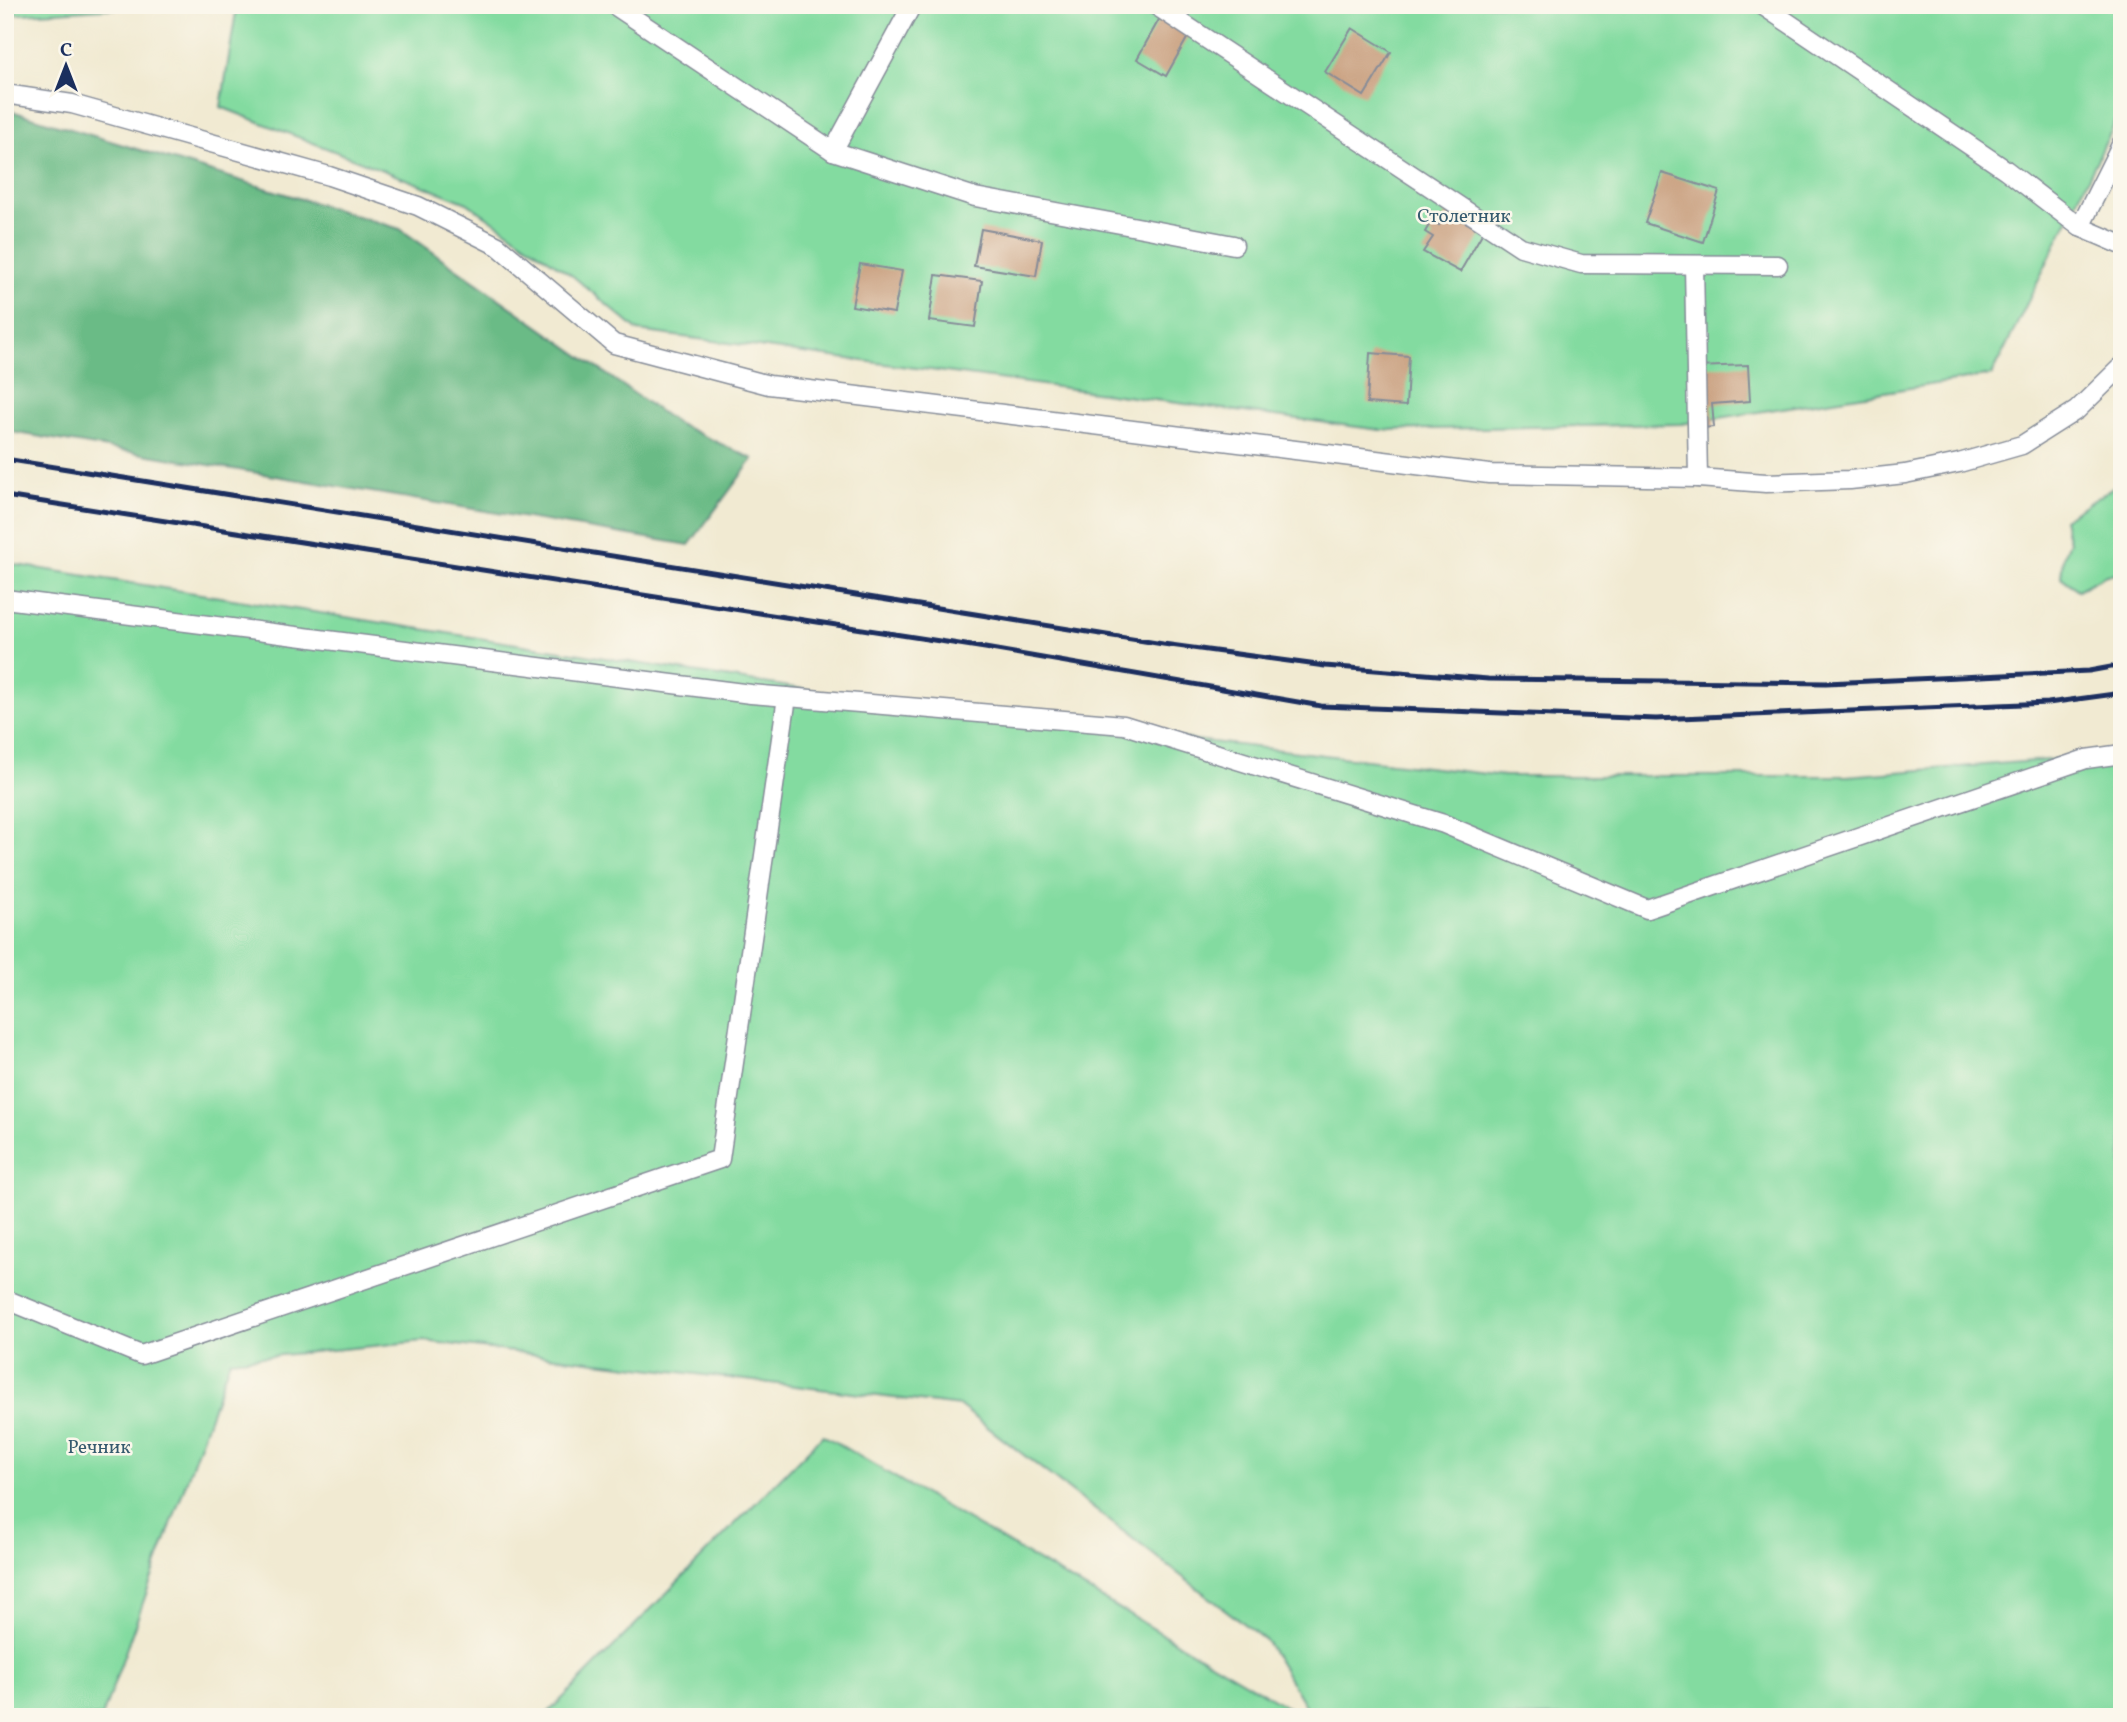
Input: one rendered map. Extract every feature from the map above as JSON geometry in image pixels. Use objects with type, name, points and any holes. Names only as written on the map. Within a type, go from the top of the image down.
[{"type":"lane","points":[[614,5],[833,152],[975,197],[1234,245]]},
{"type":"lane","points":[[833,152],[912,5]]},
{"type":"lane","points":[[1155,5],[1521,247],[1581,264],[1777,265]]},
{"type":"lane","points":[[1762,5],[2006,170],[2080,227],[2122,245]]},
{"type":"lane","points":[[5,94],[72,104],[330,176],[418,206],[498,246],[614,344],[769,385],[1489,474],[1698,478],[1766,483],[1850,480],[1905,474],[1959,463],[2022,445],[2077,410],[2122,366]]},
{"type":"lane","points":[[2080,227],[2122,143]]},
{"type":"lane","points":[[1694,265],[1698,478]]},
{"type":"lane","points":[[5,599],[787,697],[1124,725],[1444,824],[1647,909],[2086,759],[2122,754]]},
{"type":"lane","points":[[5,1299],[141,1355],[720,1160],[787,697]]},
{"type":"green space","points":[[5,5],[171,5],[5,15]]},
{"type":"green space","name":"Столетник","points":[[237,5],[2122,5],[2122,109],[1992,375],[1681,424],[1380,430],[638,331],[574,277],[467,203],[221,107]]},
{"type":"green space","points":[[5,109],[400,229],[676,423],[753,459],[689,545],[5,431]]},
{"type":"green space","points":[[2122,482],[2122,574],[2106,575],[2078,590],[2061,577],[2063,558],[2069,542],[2063,519]]},
{"type":"green space","name":"Речник","points":[[5,563],[921,708],[1504,776],[1847,776],[2122,754],[2122,1717],[1312,1717],[1266,1641],[960,1406],[424,1341],[230,1360],[102,1717],[5,1717]]},
{"type":"green space","points":[[823,1435],[1304,1717],[544,1717]]},
{"type":"building","points":[[1161,16],[1190,33],[1166,76],[1137,59]]},
{"type":"building","points":[[1352,28],[1391,52],[1364,96],[1325,72]]},
{"type":"building","points":[[1662,173],[1719,191],[1703,242],[1645,223]]},
{"type":"building","points":[[1447,212],[1483,232],[1460,272],[1423,252],[1433,237],[1425,232],[1432,220],[1439,225]]},
{"type":"building","points":[[981,229],[1042,240],[1036,276],[974,266]]},
{"type":"building","points":[[860,264],[902,271],[894,313],[852,306]]},
{"type":"building","points":[[936,275],[982,281],[975,327],[929,321]]},
{"type":"building","points":[[1370,353],[1409,356],[1406,406],[1367,403]]},
{"type":"building","points":[[1748,365],[1750,401],[1712,404],[1714,427],[1701,428],[1697,367]]},
{"type":"railway","points":[[5,459],[1163,644],[1325,666],[1488,679],[1826,683],[2089,671],[2122,665]]},
{"type":"railway","points":[[5,496],[985,648],[1321,706],[1656,719],[2048,703],[2122,693]]}]
